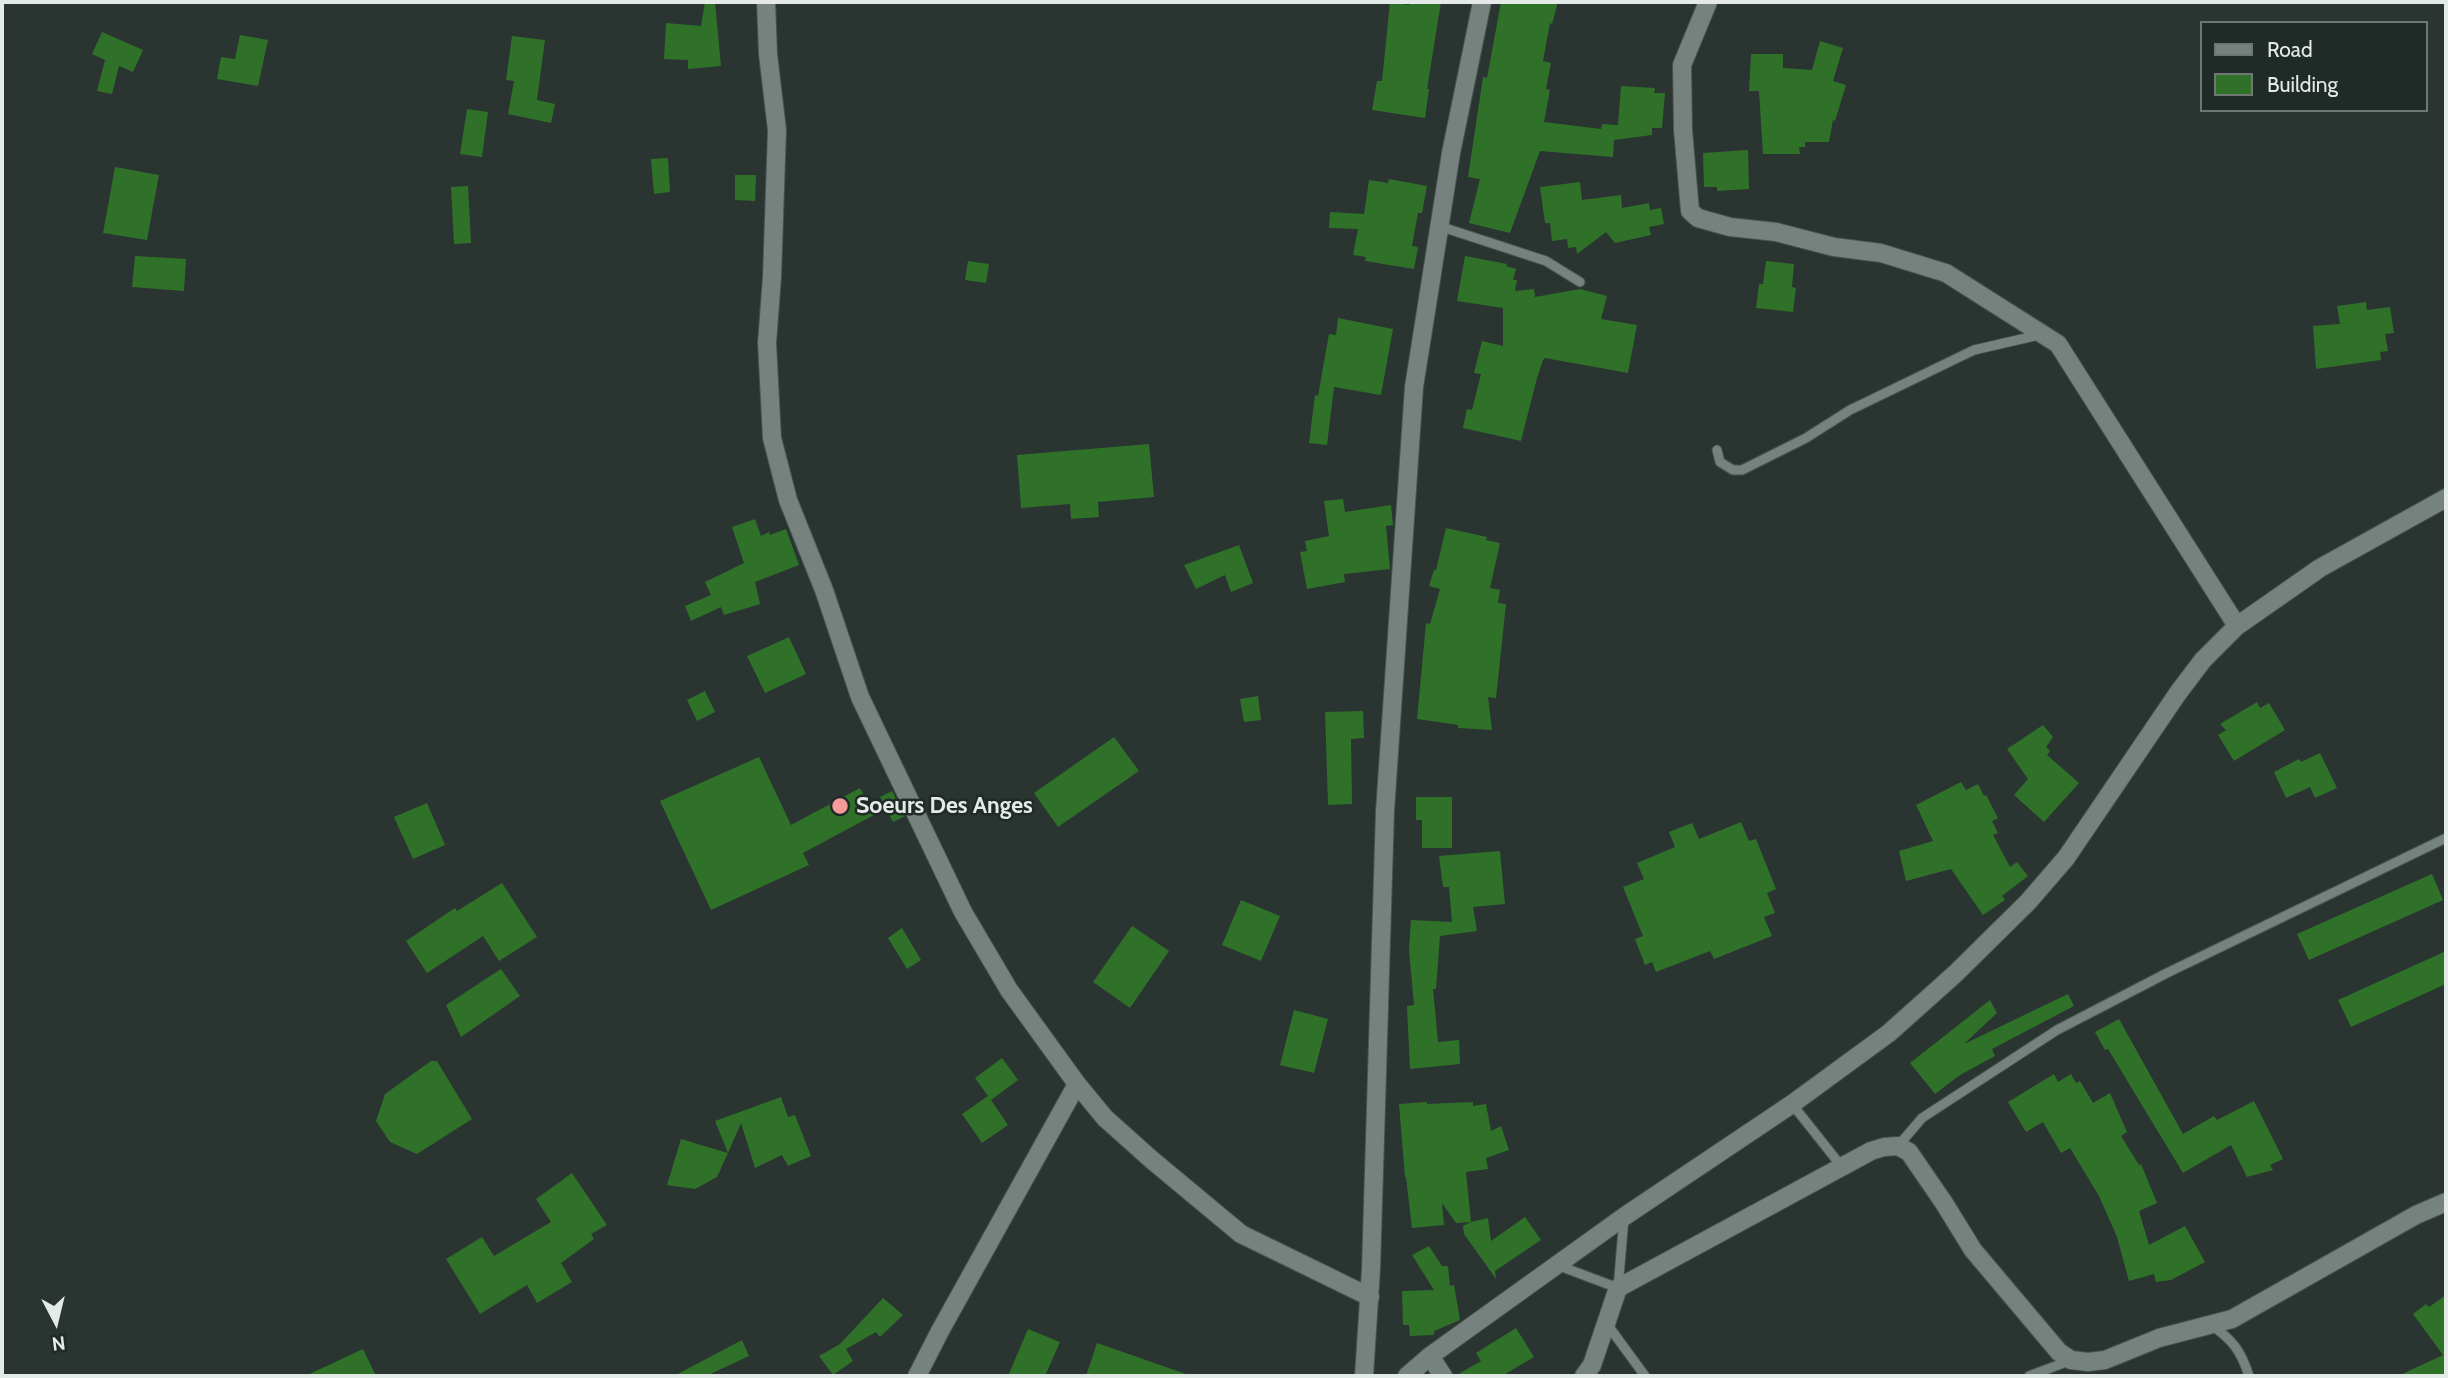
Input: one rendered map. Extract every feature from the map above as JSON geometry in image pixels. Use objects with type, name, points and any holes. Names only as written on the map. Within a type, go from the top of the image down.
[{"type":"street","points":[[766,2],[768,54],[777,130],[767,342],[772,438],[788,500],[824,590],[860,697],[963,912],[1009,990],[1077,1084],[1115,1126],[1241,1234],[1370,1297]]},
{"type":"street","points":[[1364,1376],[1370,1297],[1385,811],[1414,387],[1465,78],[1482,2]]},
{"type":"street","points":[[1708,2],[1682,65],[1683,130],[1690,211],[1698,218],[1730,227],[1776,232],[1834,247],[1881,253],[1946,273],[2058,344],[2237,626]]},
{"type":"street","points":[[1407,1376],[1430,1356],[1625,1216],[1792,1104],[1889,1032],[1955,974],[2028,902],[2066,858],[2178,693],[2203,660],[2237,626],[2320,568],[2446,498]]},
{"type":"street","points":[[917,1376],[1077,1084]]},
{"type":"street","points":[[1584,1376],[1592,1365],[1618,1288],[1884,1146],[1898,1146],[1909,1152],[1973,1250],[2059,1352],[2071,1360],[2088,1362],[2105,1360],[2172,1334],[2232,1319],[2416,1215],[2446,1202]]},
{"type":"street","points":[[1430,1356],[1443,1376]]},
{"type":"lane","points":[[1439,226],[1546,261],[1580,282]]},
{"type":"lane","points":[[1717,450],[1720,462],[1733,470],[1742,470],[1805,438],[1850,410],[1974,349],[2044,334]]},
{"type":"lane","points":[[1898,1146],[1922,1118],[2057,1030],[2167,972],[2446,838]]},
{"type":"lane","points":[[1792,1104],[1842,1167]]},
{"type":"lane","points":[[1557,1265],[1618,1288],[1625,1216]]},
{"type":"lane","points":[[1606,1324],[1645,1376]]},
{"type":"lane","points":[[2211,1325],[2230,1338],[2249,1376]]},
{"type":"lane","points":[[2029,1376],[2071,1360]]},
{"type":"building","points":[[705,2],[715,2],[721,66],[688,69],[688,60],[664,59],[666,23],[701,26]]},
{"type":"building","points":[[1390,2],[1409,5],[1409,2],[1441,2],[1425,118],[1372,110],[1377,81],[1382,81]]},
{"type":"building","points":[[1501,2],[1558,2],[1552,24],[1550,23],[1543,61],[1551,63],[1546,89],[1550,90],[1544,122],[1601,129],[1602,124],[1618,125],[1621,86],[1655,88],[1654,93],[1665,93],[1662,128],[1652,128],[1652,135],[1614,140],[1613,157],[1540,151],[1510,233],[1469,223],[1480,179],[1468,177],[1483,77],[1487,78]]},
{"type":"building","points":[[102,32],[143,50],[133,72],[119,66],[112,94],[97,91],[105,60],[92,54]]},
{"type":"building","points":[[240,35],[268,40],[258,86],[217,79],[221,57],[235,59]]},
{"type":"building","points":[[512,36],[545,40],[537,100],[555,104],[551,123],[508,114],[514,81],[506,80]]},
{"type":"building","points":[[1820,41],[1843,48],[1833,81],[1846,85],[1835,121],[1833,120],[1829,142],[1805,142],[1805,147],[1799,147],[1800,154],[1763,154],[1759,91],[1749,91],[1751,54],[1783,54],[1783,68],[1812,70]]},
{"type":"building","points":[[467,109],[488,112],[482,157],[460,154]]},
{"type":"building","points":[[1748,150],[1749,189],[1717,191],[1717,187],[1704,187],[1703,153]]},
{"type":"building","points":[[668,158],[670,192],[654,194],[651,159]]},
{"type":"building","points":[[115,167],[159,175],[147,240],[103,233]]},
{"type":"building","points":[[735,175],[756,175],[755,201],[735,200]]},
{"type":"building","points":[[1389,179],[1427,186],[1422,213],[1418,213],[1412,246],[1418,247],[1414,269],[1365,261],[1366,257],[1353,255],[1358,229],[1329,228],[1330,212],[1364,214],[1369,180],[1388,183]]},
{"type":"building","points":[[1580,182],[1582,200],[1621,195],[1622,208],[1649,203],[1650,210],[1661,208],[1664,224],[1649,227],[1651,235],[1615,243],[1606,232],[1577,254],[1576,247],[1568,248],[1567,239],[1552,241],[1550,223],[1545,223],[1540,187]]},
{"type":"building","points":[[468,186],[471,243],[454,244],[451,187]]},
{"type":"building","points":[[135,256],[186,259],[184,291],[132,287]]},
{"type":"building","points":[[1465,256],[1507,264],[1506,266],[1516,269],[1513,280],[1517,280],[1515,291],[1534,289],[1535,297],[1580,289],[1607,296],[1601,319],[1637,325],[1628,373],[1545,358],[1537,378],[1521,441],[1463,428],[1467,409],[1472,410],[1481,374],[1474,373],[1482,341],[1503,346],[1503,308],[1457,301]]},
{"type":"building","points":[[968,261],[989,264],[986,283],[965,280]]},
{"type":"building","points":[[1766,261],[1794,264],[1792,287],[1796,288],[1793,312],[1756,308]]},
{"type":"building","points":[[2366,302],[2367,310],[2390,307],[2394,333],[2385,334],[2388,351],[2380,352],[2381,360],[2316,369],[2313,326],[2340,324],[2337,306]]},
{"type":"building","points":[[1338,318],[1393,329],[1381,395],[1334,387],[1327,445],[1309,443],[1315,395],[1318,396],[1329,334],[1336,335]]},
{"type":"building","points":[[1149,444],[1154,497],[1098,502],[1099,517],[1071,519],[1070,504],[1021,508],[1017,455]]},
{"type":"building","points":[[1343,499],[1345,512],[1391,505],[1393,525],[1386,526],[1390,569],[1344,574],[1345,582],[1307,589],[1300,552],[1307,551],[1305,541],[1329,536],[1324,501]]},
{"type":"building","points":[[755,519],[761,536],[786,529],[799,565],[755,582],[760,604],[724,615],[721,607],[691,621],[685,606],[711,595],[705,582],[744,563],[732,527]]},
{"type":"building","points":[[1446,528],[1487,537],[1486,540],[1500,543],[1490,588],[1500,590],[1498,603],[1506,604],[1496,698],[1488,697],[1492,730],[1458,728],[1458,725],[1417,719],[1426,623],[1430,624],[1440,589],[1429,586],[1436,570]]},
{"type":"building","points":[[1239,545],[1253,583],[1231,592],[1225,575],[1196,589],[1184,565]]},
{"type":"building","points":[[789,637],[806,674],[765,693],[747,656]]},
{"type":"building","points":[[705,691],[715,712],[697,721],[687,700]]},
{"type":"building","points":[[1258,696],[1261,720],[1244,722],[1240,699]]},
{"type":"building","points":[[2257,702],[2260,708],[2269,703],[2285,730],[2234,761],[2218,735],[2226,730],[2220,724]]},
{"type":"building","points":[[1363,711],[1364,738],[1351,739],[1352,804],[1328,805],[1325,712]]},
{"type":"building","points":[[2043,725],[2053,737],[2046,747],[2050,751],[2047,755],[2079,783],[2044,822],[2014,795],[2028,779],[2007,749]]},
{"type":"building","points":[[1114,737],[1139,771],[1058,827],[1034,793]]},
{"type":"building","points":[[2320,753],[2337,788],[2315,798],[2310,787],[2286,798],[2274,772],[2299,759],[2301,762]]},
{"type":"building","points":[[759,757],[791,825],[860,788],[874,815],[803,853],[809,865],[711,910],[660,801]]},
{"type":"building","points":[[1961,782],[1966,790],[1978,784],[1984,796],[1986,795],[1998,818],[1992,821],[1998,833],[1993,835],[2010,867],[2017,862],[2028,876],[2002,896],[2005,900],[1983,915],[1951,869],[1906,881],[1899,851],[1933,841],[1916,805]]},
{"type":"building","points":[[892,791],[905,816],[893,822],[880,797]]},
{"type":"building","points":[[1416,797],[1452,797],[1452,848],[1422,848],[1422,820],[1416,820]]},
{"type":"building","points":[[427,803],[445,845],[413,859],[394,817]]},
{"type":"building","points":[[1741,822],[1749,841],[1756,839],[1776,889],[1767,893],[1775,913],[1764,917],[1772,936],[1714,959],[1710,951],[1656,972],[1652,962],[1645,965],[1635,939],[1643,936],[1623,887],[1644,879],[1637,863],[1675,847],[1669,832],[1692,823],[1699,839]]},
{"type":"building","points":[[1500,851],[1505,904],[1473,907],[1477,931],[1440,936],[1436,989],[1433,989],[1438,1042],[1459,1040],[1460,1064],[1410,1069],[1407,1006],[1414,1005],[1409,950],[1411,920],[1452,922],[1449,887],[1443,887],[1439,856]]},
{"type":"building","points":[[2432,874],[2443,900],[2309,960],[2297,934]]},
{"type":"building","points":[[502,883],[537,937],[499,961],[483,936],[427,973],[406,941],[455,908],[457,911]]},
{"type":"building","points":[[1241,900],[1280,916],[1261,961],[1222,945]]},
{"type":"building","points":[[1132,926],[1169,951],[1130,1008],[1093,982]]},
{"type":"building","points":[[902,928],[921,960],[907,969],[888,938]]},
{"type":"building","points":[[2446,951],[2446,984],[2351,1027],[2338,1000]]},
{"type":"building","points":[[501,969],[520,996],[461,1037],[446,1005]]},
{"type":"building","points":[[2068,994],[2074,1006],[1992,1049],[1995,1056],[1960,1075],[1935,1094],[1910,1063],[1990,1000],[1997,1013],[1964,1044]]},
{"type":"building","points":[[1294,1010],[1328,1019],[1314,1073],[1280,1065]]},
{"type":"building","points":[[2119,1019],[2183,1134],[2214,1116],[2217,1120],[2254,1101],[2283,1159],[2270,1165],[2273,1170],[2247,1177],[2231,1145],[2183,1173],[2095,1032]]},
{"type":"building","points":[[1002,1058],[1018,1080],[991,1100],[1008,1125],[982,1143],[962,1114],[988,1096],[975,1078]]},
{"type":"building","points":[[431,1061],[437,1061],[472,1119],[417,1154],[390,1142],[376,1121],[385,1094]]},
{"type":"building","points":[[2054,1074],[2058,1082],[2071,1074],[2076,1083],[2080,1081],[2093,1103],[2110,1093],[2127,1132],[2121,1136],[2139,1165],[2141,1164],[2157,1203],[2139,1211],[2149,1245],[2185,1226],[2205,1262],[2171,1280],[2156,1282],[2154,1274],[2129,1281],[2117,1237],[2099,1196],[2070,1148],[2061,1153],[2043,1122],[2026,1132],[2008,1102]]},
{"type":"building","points":[[781,1097],[788,1117],[795,1115],[811,1156],[788,1166],[782,1155],[755,1168],[741,1123],[728,1153],[715,1121]]},
{"type":"building","points":[[1473,1102],[1473,1106],[1486,1104],[1491,1131],[1501,1126],[1509,1150],[1486,1158],[1488,1169],[1466,1172],[1471,1222],[1456,1223],[1442,1203],[1444,1225],[1412,1228],[1399,1104]]},
{"type":"building","points":[[681,1139],[728,1153],[717,1177],[695,1189],[667,1185]]},
{"type":"building","points":[[572,1173],[607,1225],[591,1234],[594,1239],[561,1263],[572,1282],[537,1303],[527,1285],[480,1314],[446,1259],[482,1237],[494,1256],[551,1222],[536,1199]]},
{"type":"building","points":[[1525,1217],[1541,1240],[1495,1271],[1496,1279],[1464,1234],[1463,1226],[1488,1218],[1491,1241]]},
{"type":"building","points":[[1429,1246],[1442,1266],[1448,1266],[1450,1286],[1454,1285],[1460,1320],[1434,1331],[1434,1335],[1410,1336],[1409,1325],[1403,1325],[1402,1291],[1434,1290],[1412,1255]]},
{"type":"building","points":[[2446,1295],[2446,1376],[2398,1376],[2443,1355],[2413,1314],[2426,1304],[2429,1307]]},
{"type":"building","points":[[883,1298],[903,1315],[880,1337],[876,1332],[846,1349],[853,1361],[833,1375],[819,1356],[840,1344]]},
{"type":"building","points":[[1516,1328],[1534,1357],[1502,1376],[1455,1376],[1481,1361],[1476,1353]]},
{"type":"building","points":[[1028,1329],[1060,1342],[1045,1376],[1008,1376]]},
{"type":"building","points":[[742,1340],[749,1356],[706,1376],[674,1376]]},
{"type":"building","points":[[1097,1343],[1186,1374],[1086,1376]]},
{"type":"building","points":[[363,1349],[376,1376],[305,1376]]},
{"type":"place","name":"Soeurs Des Anges","points":[[840,806]]}]
